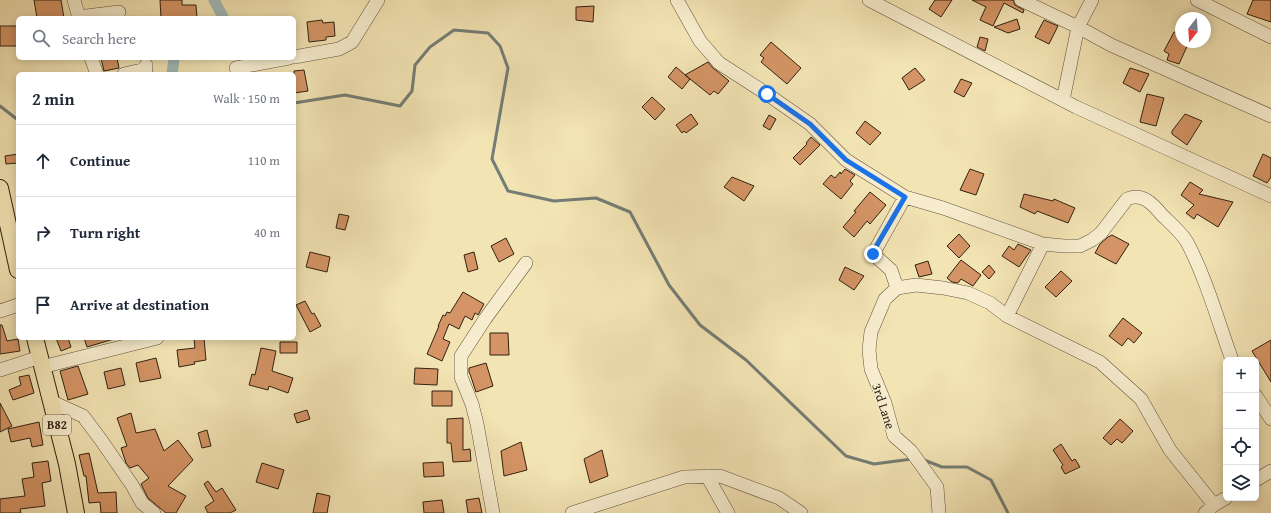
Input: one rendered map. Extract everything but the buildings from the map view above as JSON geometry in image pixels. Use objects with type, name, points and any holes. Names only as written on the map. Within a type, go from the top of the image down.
[{"type":"main road","points":[[0,188],[16,261]]},
{"type":"main road","name":"B82","points":[[36,340],[67,464],[76,513]]},
{"type":"street","points":[[74,0],[79,16]]},
{"type":"street","points":[[296,57],[339,48],[352,42],[378,0]]},
{"type":"street","points":[[677,0],[700,41],[719,63],[810,124],[846,160],[905,197],[943,208],[1043,244],[1064,246],[1080,246],[1092,240],[1101,233],[1127,199],[1133,196],[1142,197],[1152,203],[1186,241],[1201,274],[1231,357]]},
{"type":"street","points":[[868,0],[1063,100],[1271,196]]},
{"type":"street","points":[[1021,0],[1078,27],[1111,45],[1271,116]]},
{"type":"street","points":[[1063,100],[1078,27],[1092,0]]},
{"type":"street","points":[[1197,0],[1271,37]]},
{"type":"street","points":[[87,16],[119,12]]},
{"type":"street","points":[[92,60],[96,72]]},
{"type":"street","points":[[236,68],[278,60]]},
{"type":"street","points":[[133,72],[146,69],[146,65]]},
{"type":"street","points":[[905,197],[873,254],[891,270],[897,288],[916,285],[968,293],[990,303],[1007,316],[1100,362],[1142,399],[1170,450],[1209,509],[1223,500]]},
{"type":"street","points":[[1007,316],[1043,244]]},
{"type":"street","points":[[494,513],[477,424],[472,404],[461,377],[461,356],[485,319],[526,263]]},
{"type":"street","name":"3rd Lane","points":[[897,288],[885,299],[871,332],[869,350],[871,369],[885,403],[894,436],[911,451],[937,487],[939,513]]},
{"type":"street","points":[[0,311],[16,306]]},
{"type":"street","points":[[0,370],[147,340]]},
{"type":"street","points":[[1259,401],[1271,419]]},
{"type":"street","points":[[52,402],[83,416],[132,485],[142,503],[154,513]]},
{"type":"street","points":[[1259,478],[1271,471]]},
{"type":"street","points":[[707,476],[728,513]]},
{"type":"street","points":[[572,513],[596,509],[684,477],[707,476],[720,476],[779,498],[801,513]]},
{"type":"waterway","points":[[214,0],[222,16]]},
{"type":"waterway","points":[[296,103],[345,95],[400,106],[412,91],[415,65],[430,47],[454,30],[488,33],[500,46],[508,68],[492,159],[508,191],[554,201],[596,198],[630,212],[669,285],[700,325],[746,360],[846,456],[874,464],[912,459]]},
{"type":"waterway","points":[[172,72],[174,60]]},
{"type":"waterway","points":[[0,106],[16,118]]},
{"type":"waterway","points":[[924,460],[942,467],[967,467],[991,480],[1008,513]]},
{"type":"route","points":[[767,94],[810,124],[846,160],[905,197],[873,254]]}]
